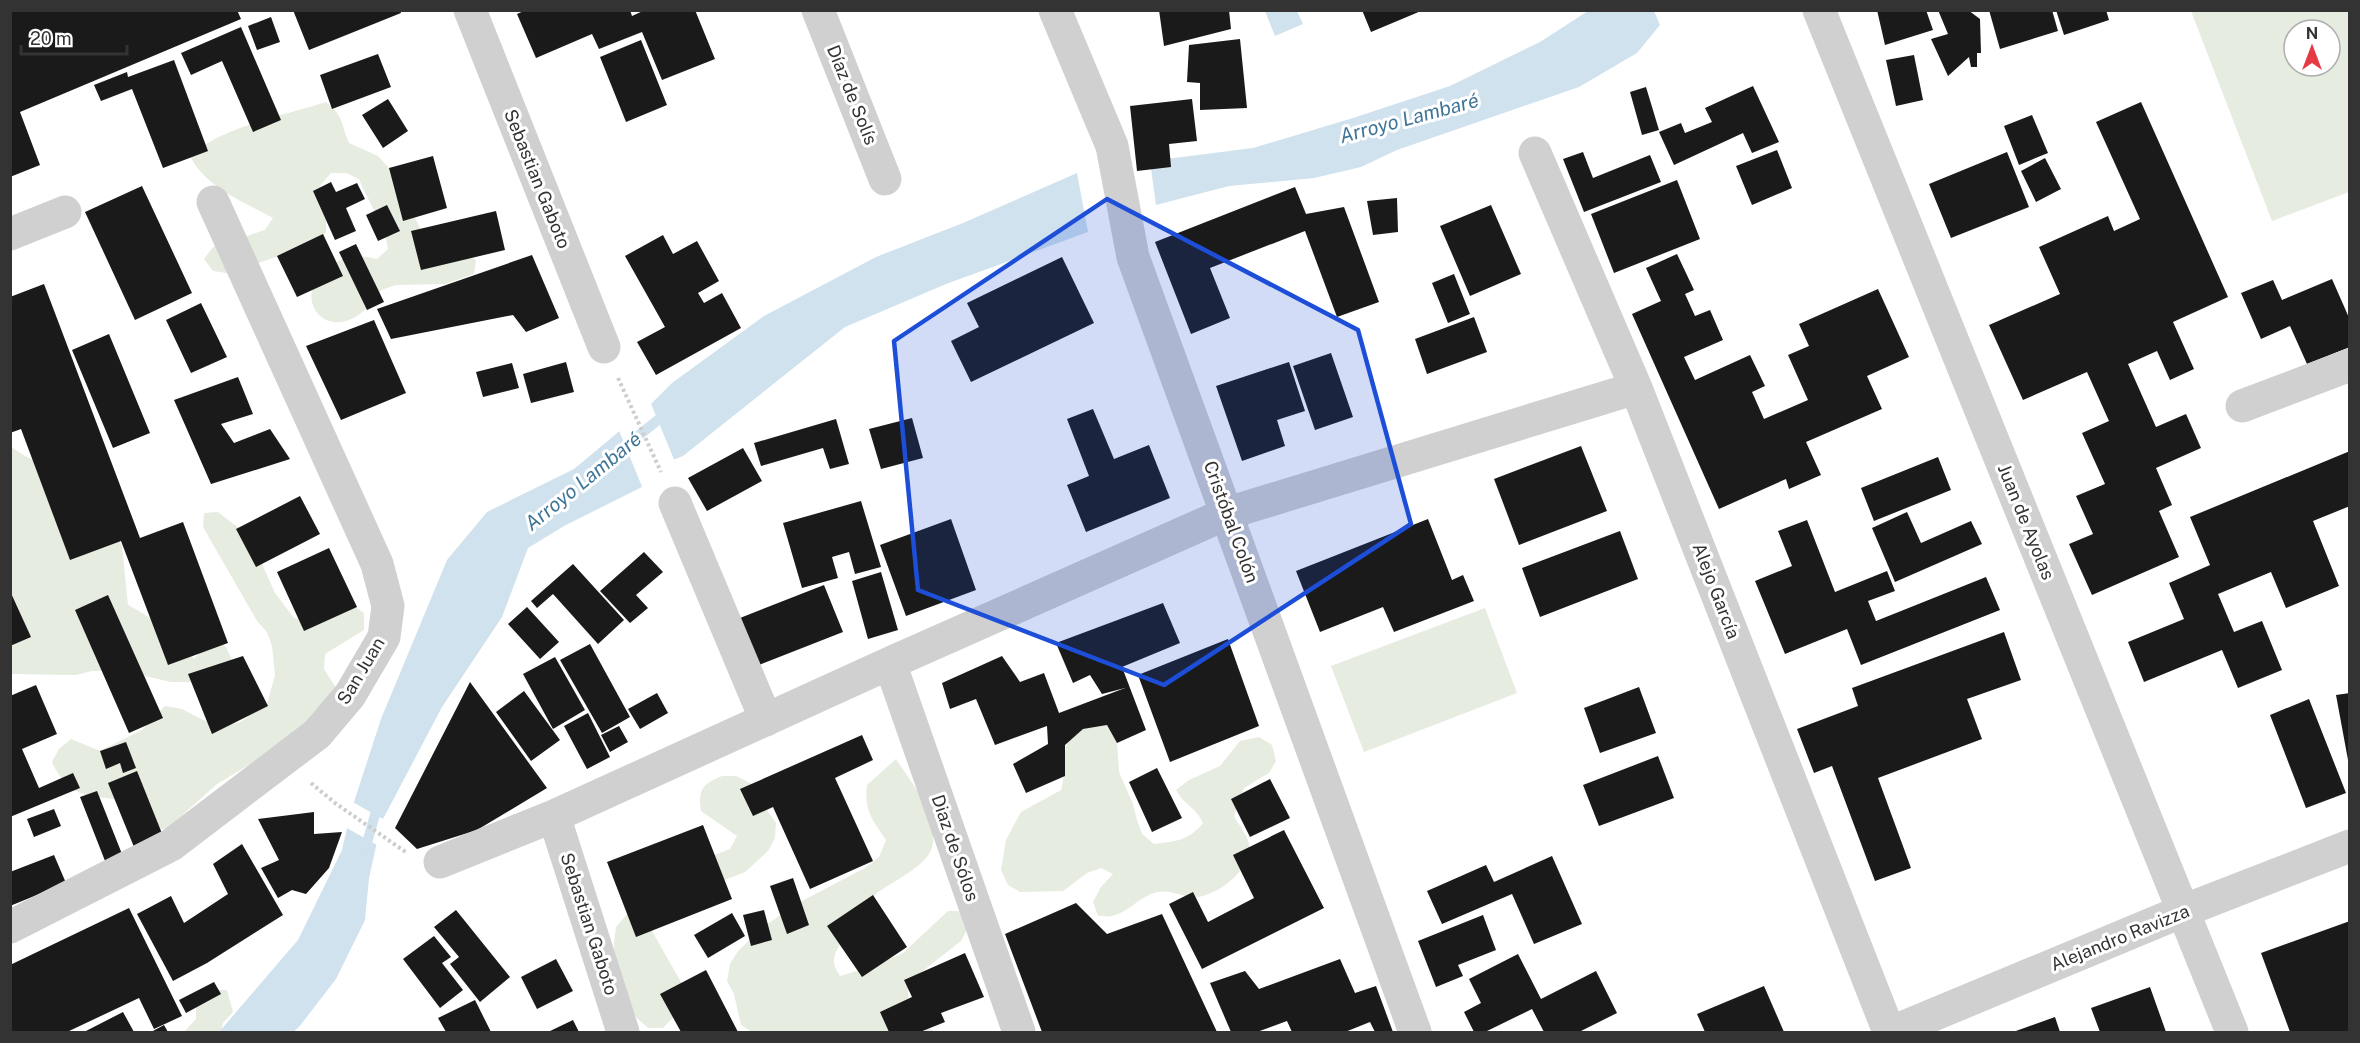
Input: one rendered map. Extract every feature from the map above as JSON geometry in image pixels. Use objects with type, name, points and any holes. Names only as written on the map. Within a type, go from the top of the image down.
[{"type":"street","name":"Sebastian Gaboto","points":[[470,10],[604,347]]},
{"type":"street","name":"Díaz de Solís","points":[[818,10],[885,179]]},
{"type":"street","name":"Cristóbal Colón","points":[[1055,10],[1112,146],[1133,257],[1415,1032]]},
{"type":"street","name":"Juan de Ayolas","points":[[1819,10],[2232,1032]]},
{"type":"street","name":"Alejo García","points":[[1535,153],[1636,388],[1890,1032]]},
{"type":"street","name":"San Juan","points":[[10,927],[171,845],[317,734],[350,695],[384,637],[388,606],[377,564],[213,202]]},
{"type":"street","points":[[10,234],[65,212]]},
{"type":"street","points":[[2242,406],[2349,365]]},
{"type":"street","points":[[440,862],[554,816],[1228,513],[1636,388]]},
{"type":"street","points":[[669,489],[766,720]]},
{"type":"street","name":"Diaz de Sólos","points":[[890,663],[1019,1032]]},
{"type":"street","name":"Sebastian Gaboto","points":[[554,816],[623,1032]]},
{"type":"street","name":"Alejandro Ravizza","points":[[1890,1032],[2183,911],[2349,846]]},
{"type":"path","points":[[634,412],[669,489]]},
{"type":"path","points":[[335,803],[403,851]]},
{"type":"highlighted area","points":[[1107,199],[1358,330],[1411,524],[1164,685],[918,590],[894,341]]},
{"type":"shaded area","points":[[2191,11],[2349,11],[2349,192],[2272,221]]},
{"type":"shaded area","points":[[326,102],[339,116],[349,143],[378,156],[389,168],[429,245],[463,252],[476,260],[474,274],[445,284],[396,285],[381,290],[364,310],[348,320],[333,322],[321,317],[314,307],[312,294],[316,280],[329,267],[341,260],[352,256],[377,259],[388,249],[380,222],[359,179],[346,173],[331,173],[320,186],[326,217],[326,232],[316,244],[227,273],[213,271],[204,259],[213,247],[265,230],[273,218],[215,185],[205,177],[190,156],[218,137],[273,117]]},
{"type":"shaded area","points":[[10,446],[25,456],[65,475],[115,533],[122,546],[128,605],[164,628],[194,659],[213,638],[226,647],[232,660],[220,674],[189,682],[171,682],[123,671],[92,671],[76,675],[11,674]]},
{"type":"shaded area","points":[[218,512],[250,537],[275,593],[294,618],[309,620],[351,604],[364,613],[364,630],[325,654],[324,669],[342,697],[257,760],[217,784],[168,828],[152,831],[121,802],[110,798],[93,797],[74,789],[63,780],[52,762],[59,749],[71,739],[100,751],[142,730],[165,706],[182,709],[209,723],[224,726],[240,722],[267,704],[275,675],[272,646],[267,632],[257,621],[203,527],[204,513]]},
{"type":"shaded area","points":[[1485,608],[1517,693],[1364,752],[1331,666]]},
{"type":"shaded area","points":[[1107,725],[1117,743],[1119,772],[1133,804],[1142,834],[1154,844],[1187,837],[1203,823],[1176,790],[1189,780],[1220,766],[1240,741],[1259,737],[1272,745],[1276,761],[1269,773],[1244,788],[1234,816],[1248,841],[1249,853],[1240,871],[1225,886],[1198,897],[1157,892],[1118,914],[1098,916],[1093,902],[1101,887],[1113,874],[1101,868],[1087,873],[1063,891],[1020,892],[1008,885],[1001,870],[1006,840],[1021,812],[1061,790],[1066,747],[1072,731]]},
{"type":"shaded area","points":[[896,759],[927,809],[933,831],[931,851],[910,872],[871,899],[845,935],[834,963],[840,976],[874,966],[903,953],[948,911],[964,911],[969,926],[961,941],[915,977],[908,991],[911,1021],[936,1032],[752,1032],[741,1025],[734,994],[727,981],[730,964],[738,951],[763,927],[800,902],[865,868],[879,857],[886,840],[868,808],[867,785]]},
{"type":"shaded area","points":[[722,776],[736,776],[752,784],[757,796],[776,823],[775,838],[768,851],[745,872],[701,889],[651,915],[652,931],[686,991],[684,1006],[663,1028],[648,1028],[636,1017],[615,975],[616,927],[646,892],[683,867],[730,849],[737,836],[701,811],[700,798],[703,789],[710,782]]},
{"type":"shaded area","points":[[200,990],[227,990],[233,1012],[223,1023],[221,1032],[184,1032],[196,1019],[196,1004]]},
{"type":"water","points":[[1265,11],[1297,11],[1303,24],[1275,36]]},
{"type":"water","points":[[1588,11],[1654,11],[1660,25],[1637,53],[1579,87],[1397,150],[1361,167],[1314,178],[1229,186],[1156,205],[1150,161],[1253,148],[1450,86],[1540,42]]},
{"type":"water","points":[[1077,173],[1088,232],[946,284],[845,327],[683,456],[670,461],[645,410],[672,383],[764,316],[876,257],[963,223]]},
{"type":"water","points":[[628,424],[650,483],[564,526],[528,548],[502,617],[442,707],[383,819],[353,805],[381,719],[447,560],[487,512],[574,469]]},
{"type":"water","points":[[348,824],[377,842],[369,878],[365,920],[336,979],[293,1032],[219,1032],[298,940],[342,850]]},
{"type":"pier","points":[[650,401],[675,462],[668,462],[643,411]]},
{"type":"pier","points":[[627,421],[631,423],[653,482],[652,485],[643,489],[618,428]]},
{"type":"pier","points":[[351,801],[386,821],[382,822],[351,807]]},
{"type":"pier","points":[[350,821],[378,840],[379,846],[345,827],[346,822]]},
{"type":"building","points":[[10,10],[237,10],[241,19],[20,112],[40,165],[10,177]]},
{"type":"building","points":[[293,10],[400,10],[401,13],[309,50]]},
{"type":"building","points":[[526,10],[630,10],[632,16],[645,10],[695,10],[715,59],[662,80],[642,32],[599,49],[592,34],[536,58],[517,14]]},
{"type":"building","points":[[1159,10],[1229,10],[1231,29],[1164,46]]},
{"type":"building","points":[[1362,10],[1421,10],[1421,11],[1371,32]]},
{"type":"building","points":[[1877,10],[1926,10],[1933,30],[1885,45]]},
{"type":"building","points":[[1938,10],[1968,10],[1980,19],[1981,53],[1977,53],[1977,67],[1971,67],[1969,57],[1948,76],[1931,39],[1948,34]]},
{"type":"building","points":[[1989,10],[2052,10],[2058,31],[2000,49]]},
{"type":"building","points":[[2056,10],[2106,10],[2109,20],[2064,35]]},
{"type":"building","points":[[271,17],[280,42],[257,50],[248,26]]},
{"type":"building","points":[[241,27],[281,120],[253,132],[222,61],[191,75],[181,53]]},
{"type":"building","points":[[1240,39],[1247,108],[1200,110],[1200,83],[1187,82],[1189,45]]},
{"type":"building","points":[[641,40],[667,105],[626,122],[600,57]]},
{"type":"building","points":[[378,54],[391,87],[332,109],[320,75]]},
{"type":"building","points":[[1914,55],[1923,100],[1896,106],[1886,60]]},
{"type":"building","points":[[174,60],[208,151],[163,168],[132,89],[101,101],[94,85],[127,72],[128,77]]},
{"type":"building","points":[[1753,86],[1779,142],[1752,153],[1743,133],[1674,165],[1659,132],[1681,123],[1685,133],[1712,122],[1705,108]]},
{"type":"building","points":[[1646,87],[1659,130],[1642,135],[1630,92]]},
{"type":"building","points":[[388,99],[408,131],[383,148],[362,115]]},
{"type":"building","points":[[1192,99],[1197,141],[1169,144],[1171,167],[1137,171],[1130,106]]},
{"type":"building","points":[[2141,102],[2228,297],[2173,322],[2194,369],[2170,380],[2157,351],[2128,364],[2156,427],[2186,414],[2201,448],[2156,468],[2172,505],[2159,511],[2179,557],[2092,595],[2069,544],[2093,534],[2076,496],[2105,484],[2082,433],[2109,421],[2087,372],[2023,400],[1989,325],[2060,294],[2039,247],[2108,216],[2114,231],[2140,219],[2096,122]]},
{"type":"building","points":[[2032,115],[2048,153],[2019,165],[2004,126]]},
{"type":"building","points":[[1777,150],[1792,188],[1752,205],[1736,166]]},
{"type":"building","points":[[1583,152],[1593,178],[1650,155],[1661,182],[1584,212],[1563,159]]},
{"type":"building","points":[[2007,152],[2029,207],[1951,238],[1929,184]]},
{"type":"building","points":[[433,156],[447,208],[403,221],[389,168]]},
{"type":"building","points":[[2045,158],[2061,189],[2036,202],[2021,171]]},
{"type":"building","points":[[1677,180],[1700,239],[1614,273],[1591,214]]},
{"type":"building","points":[[331,182],[336,192],[357,183],[365,199],[346,208],[356,231],[335,240],[313,191]]},
{"type":"building","points":[[142,186],[192,293],[135,320],[85,212]]},
{"type":"building","points":[[1295,187],[1306,214],[1344,207],[1379,302],[1337,317],[1305,231],[1210,268],[1230,318],[1191,334],[1155,242]]},
{"type":"building","points":[[1397,198],[1398,232],[1373,235],[1367,201]]},
{"type":"building","points":[[387,205],[400,231],[378,241],[366,215]]},
{"type":"building","points":[[1491,205],[1521,274],[1470,296],[1440,226]]},
{"type":"building","points":[[496,211],[505,250],[421,270],[411,231]]},
{"type":"building","points":[[323,234],[343,276],[297,297],[277,256]]},
{"type":"building","points":[[663,235],[673,254],[697,241],[719,281],[698,293],[704,303],[722,293],[741,328],[656,375],[637,342],[665,327],[625,256]]},
{"type":"building","points":[[356,244],[384,302],[367,310],[339,252]]},
{"type":"building","points":[[1677,254],[1694,290],[1685,294],[1695,316],[1710,310],[1723,340],[1684,357],[1695,380],[1750,355],[1765,386],[1752,392],[1764,419],[1808,400],[1788,355],[1809,346],[1799,324],[1878,289],[1909,357],[1867,376],[1882,409],[1806,442],[1821,475],[1789,489],[1786,479],[1719,509],[1632,314],[1661,301],[1646,268]]},
{"type":"building","points":[[532,255],[559,318],[526,332],[513,315],[391,339],[377,309]]},
{"type":"building","points":[[1062,257],[1094,323],[971,382],[951,341],[979,327],[967,303]]},
{"type":"building","points":[[1454,274],[1470,314],[1448,323],[1432,283]]},
{"type":"building","points":[[2332,279],[2350,320],[2350,347],[2307,364],[2290,326],[2261,339],[2241,293],[2273,280],[2282,300]]},
{"type":"building","points":[[44,284],[140,538],[183,522],[228,643],[168,665],[121,541],[70,560],[21,429],[10,433],[10,297]]},
{"type":"building","points":[[201,303],[227,357],[191,373],[166,320]]},
{"type":"building","points":[[1474,317],[1487,352],[1427,374],[1415,339]]},
{"type":"building","points":[[374,320],[406,393],[341,420],[306,346]]},
{"type":"building","points":[[109,334],[150,433],[113,448],[72,350]]},
{"type":"building","points":[[1331,353],[1353,417],[1315,430],[1293,366]]},
{"type":"building","points":[[566,362],[574,392],[531,403],[523,374]]},
{"type":"building","points":[[1289,362],[1305,411],[1277,420],[1285,446],[1242,461],[1216,386]]},
{"type":"building","points":[[512,363],[519,388],[483,397],[476,372]]},
{"type":"building","points":[[238,377],[253,414],[221,424],[234,443],[270,429],[290,459],[211,484],[174,400]]},
{"type":"building","points":[[1093,409],[1114,459],[1149,445],[1170,498],[1086,532],[1067,485],[1089,476],[1067,419]]},
{"type":"building","points":[[912,418],[923,458],[881,469],[869,429]]},
{"type":"building","points":[[836,419],[849,464],[830,469],[823,448],[761,466],[754,443]]},
{"type":"building","points":[[1581,446],[1607,511],[1519,545],[1494,479]]},
{"type":"building","points":[[743,448],[762,481],[707,511],[688,478]]},
{"type":"building","points":[[2350,451],[2350,506],[2313,521],[2339,586],[2286,608],[2271,572],[2218,594],[2234,632],[2262,621],[2282,670],[2238,688],[2222,650],[2144,682],[2128,642],[2184,619],[2169,583],[2210,565],[2190,517]]},
{"type":"building","points":[[1938,457],[1951,490],[1874,521],[1861,488]]},
{"type":"building","points":[[300,496],[320,534],[256,567],[236,529]]},
{"type":"building","points":[[861,501],[881,567],[855,574],[849,552],[832,557],[838,578],[802,588],[783,523]]},
{"type":"building","points":[[1907,512],[1921,543],[1971,521],[1982,544],[1895,582],[1872,528]]},
{"type":"building","points":[[951,519],[976,590],[906,616],[880,545]]},
{"type":"building","points":[[1428,519],[1452,580],[1463,575],[1474,601],[1394,632],[1383,607],[1320,632],[1296,571]]},
{"type":"building","points":[[1807,520],[1835,592],[1887,571],[1895,591],[1868,601],[1876,621],[1986,577],[2000,610],[1861,665],[1847,629],[1785,654],[1755,581],[1792,566],[1778,531]]},
{"type":"building","points":[[1620,531],[1638,579],[1540,617],[1522,568]]},
{"type":"building","points":[[329,548],[357,607],[304,631],[277,572]]},
{"type":"building","points":[[644,552],[663,572],[636,595],[648,608],[630,623],[600,591]]},
{"type":"building","points":[[573,564],[624,620],[598,644],[553,594],[537,608],[531,601]]},
{"type":"building","points":[[881,572],[898,630],[868,639],[852,581]]},
{"type":"building","points":[[824,585],[843,632],[759,665],[740,618]]},
{"type":"building","points":[[10,591],[31,637],[10,646]]},
{"type":"building","points":[[108,595],[163,718],[129,733],[75,610]]},
{"type":"building","points":[[1163,603],[1180,643],[1122,667],[1146,730],[1117,743],[1107,725],[1083,729],[1065,745],[1065,776],[1026,793],[1013,764],[1048,744],[1047,726],[995,745],[976,699],[950,709],[942,683],[1002,656],[1020,682],[1044,673],[1059,713],[1125,688],[1102,694],[1090,675],[1073,683],[1056,643]]},
{"type":"building","points":[[527,607],[559,642],[540,659],[508,624]]},
{"type":"building","points":[[2004,632],[2021,680],[1967,699],[1982,739],[1878,778],[1911,868],[1875,881],[1832,766],[1814,773],[1797,729],[1858,706],[1852,688]]},
{"type":"building","points":[[1228,639],[1259,726],[1170,762],[1138,675]]},
{"type":"building","points":[[590,644],[630,717],[602,733],[560,660]]},
{"type":"building","points":[[243,656],[268,706],[212,734],[188,674]]},
{"type":"building","points":[[555,657],[585,710],[553,729],[523,674]]},
{"type":"building","points":[[470,682],[547,788],[477,830],[417,849],[395,828]]},
{"type":"building","points":[[36,685],[57,734],[22,749],[39,788],[73,773],[80,788],[10,817],[10,696]]},
{"type":"building","points":[[1639,687],[1656,733],[1600,753],[1584,708]]},
{"type":"building","points":[[524,691],[560,740],[531,761],[496,712]]},
{"type":"building","points":[[657,693],[668,713],[640,729],[628,709]]},
{"type":"building","points":[[2350,693],[2350,760],[2348,760],[2336,695]]},
{"type":"building","points":[[2309,699],[2346,793],[2306,808],[2270,715]]},
{"type":"building","points":[[588,713],[610,757],[587,769],[564,726]]},
{"type":"building","points":[[619,726],[628,742],[610,752],[601,735]]},
{"type":"building","points":[[862,735],[873,760],[835,778],[873,861],[810,889],[773,807],[753,816],[740,789]]},
{"type":"building","points":[[126,742],[136,768],[123,773],[120,763],[106,769],[100,751]]},
{"type":"building","points":[[1658,756],[1674,798],[1599,826],[1583,785]]},
{"type":"building","points":[[1157,768],[1182,818],[1152,832],[1129,782]]},
{"type":"building","points":[[137,771],[163,836],[134,847],[108,783]]},
{"type":"building","points":[[1270,779],[1290,818],[1250,837],[1231,799]]},
{"type":"building","points":[[97,791],[124,859],[107,866],[80,797]]},
{"type":"building","points":[[54,809],[61,826],[34,837],[27,819]]},
{"type":"building","points":[[314,812],[314,834],[342,832],[329,868],[306,894],[292,890],[278,898],[261,868],[279,860],[258,819]]},
{"type":"building","points":[[703,825],[732,899],[636,937],[607,862]]},
{"type":"building","points":[[1284,830],[1324,908],[1202,969],[1169,904],[1193,892],[1208,922],[1254,898],[1233,855]]},
{"type":"building","points":[[242,844],[283,915],[207,963],[173,981],[137,914],[171,896],[184,923],[228,894],[213,864]]},
{"type":"building","points":[[54,855],[66,883],[10,906],[10,872]]},
{"type":"building","points":[[1552,856],[1582,924],[1534,944],[1512,894],[1442,924],[1427,891],[1486,865],[1494,882]]},
{"type":"building","points":[[793,878],[809,925],[787,934],[770,886]]},
{"type":"building","points":[[873,895],[907,947],[862,977],[827,926]]},
{"type":"building","points":[[1076,903],[1107,934],[1162,914],[1217,1032],[1042,1032],[1005,934]]},
{"type":"building","points":[[129,908],[182,1016],[154,1029],[139,998],[67,1032],[10,1032],[10,965]]},
{"type":"building","points":[[456,910],[510,977],[480,1002],[450,964],[459,957],[434,927]]},
{"type":"building","points":[[764,910],[772,940],[751,946],[743,915]]},
{"type":"building","points":[[732,913],[745,936],[708,958],[694,935]]},
{"type":"building","points":[[1483,915],[1496,950],[1458,965],[1463,976],[1436,987],[1418,941]]},
{"type":"building","points":[[2350,921],[2350,1032],[2290,1032],[2261,953]]},
{"type":"building","points":[[434,936],[451,957],[442,963],[463,990],[440,1008],[403,959]]},
{"type":"building","points":[[965,953],[984,997],[941,1013],[945,1022],[920,1032],[889,1032],[880,1012],[912,997],[904,980]]},
{"type":"building","points":[[1518,954],[1541,999],[1596,971],[1617,1013],[1579,1032],[1544,1032],[1532,1009],[1485,1032],[1474,1032],[1464,1012],[1481,1003],[1469,979]]},
{"type":"building","points":[[556,959],[573,991],[537,1009],[521,977]]},
{"type":"building","points":[[1340,959],[1355,993],[1376,986],[1393,1032],[1375,1032],[1370,1022],[1345,1032],[1292,1032],[1287,1021],[1257,1032],[1231,1032],[1210,983],[1245,971],[1259,989]]},
{"type":"building","points":[[706,970],[738,1032],[681,1032],[660,994]]},
{"type":"building","points":[[214,982],[221,994],[186,1013],[179,1000]]},
{"type":"building","points":[[1764,986],[1784,1032],[1705,1032],[1697,1014]]},
{"type":"building","points":[[2150,987],[2166,1032],[2100,1032],[2091,1008]]},
{"type":"building","points":[[475,1000],[491,1032],[446,1032],[438,1018]]},
{"type":"building","points":[[123,1012],[134,1032],[84,1032]]},
{"type":"building","points":[[2055,1017],[2060,1032],[2013,1032]]},
{"type":"building","points":[[573,1020],[579,1032],[548,1032]]},
{"type":"building","points":[[164,1025],[168,1032],[151,1032]]},
{"type":"waterway","name":"Arroyo Lambaré","points":[[624,447],[663,416]]},
{"type":"waterway","name":"Arroyo Lambaré","points":[[365,850],[378,804]]}]
